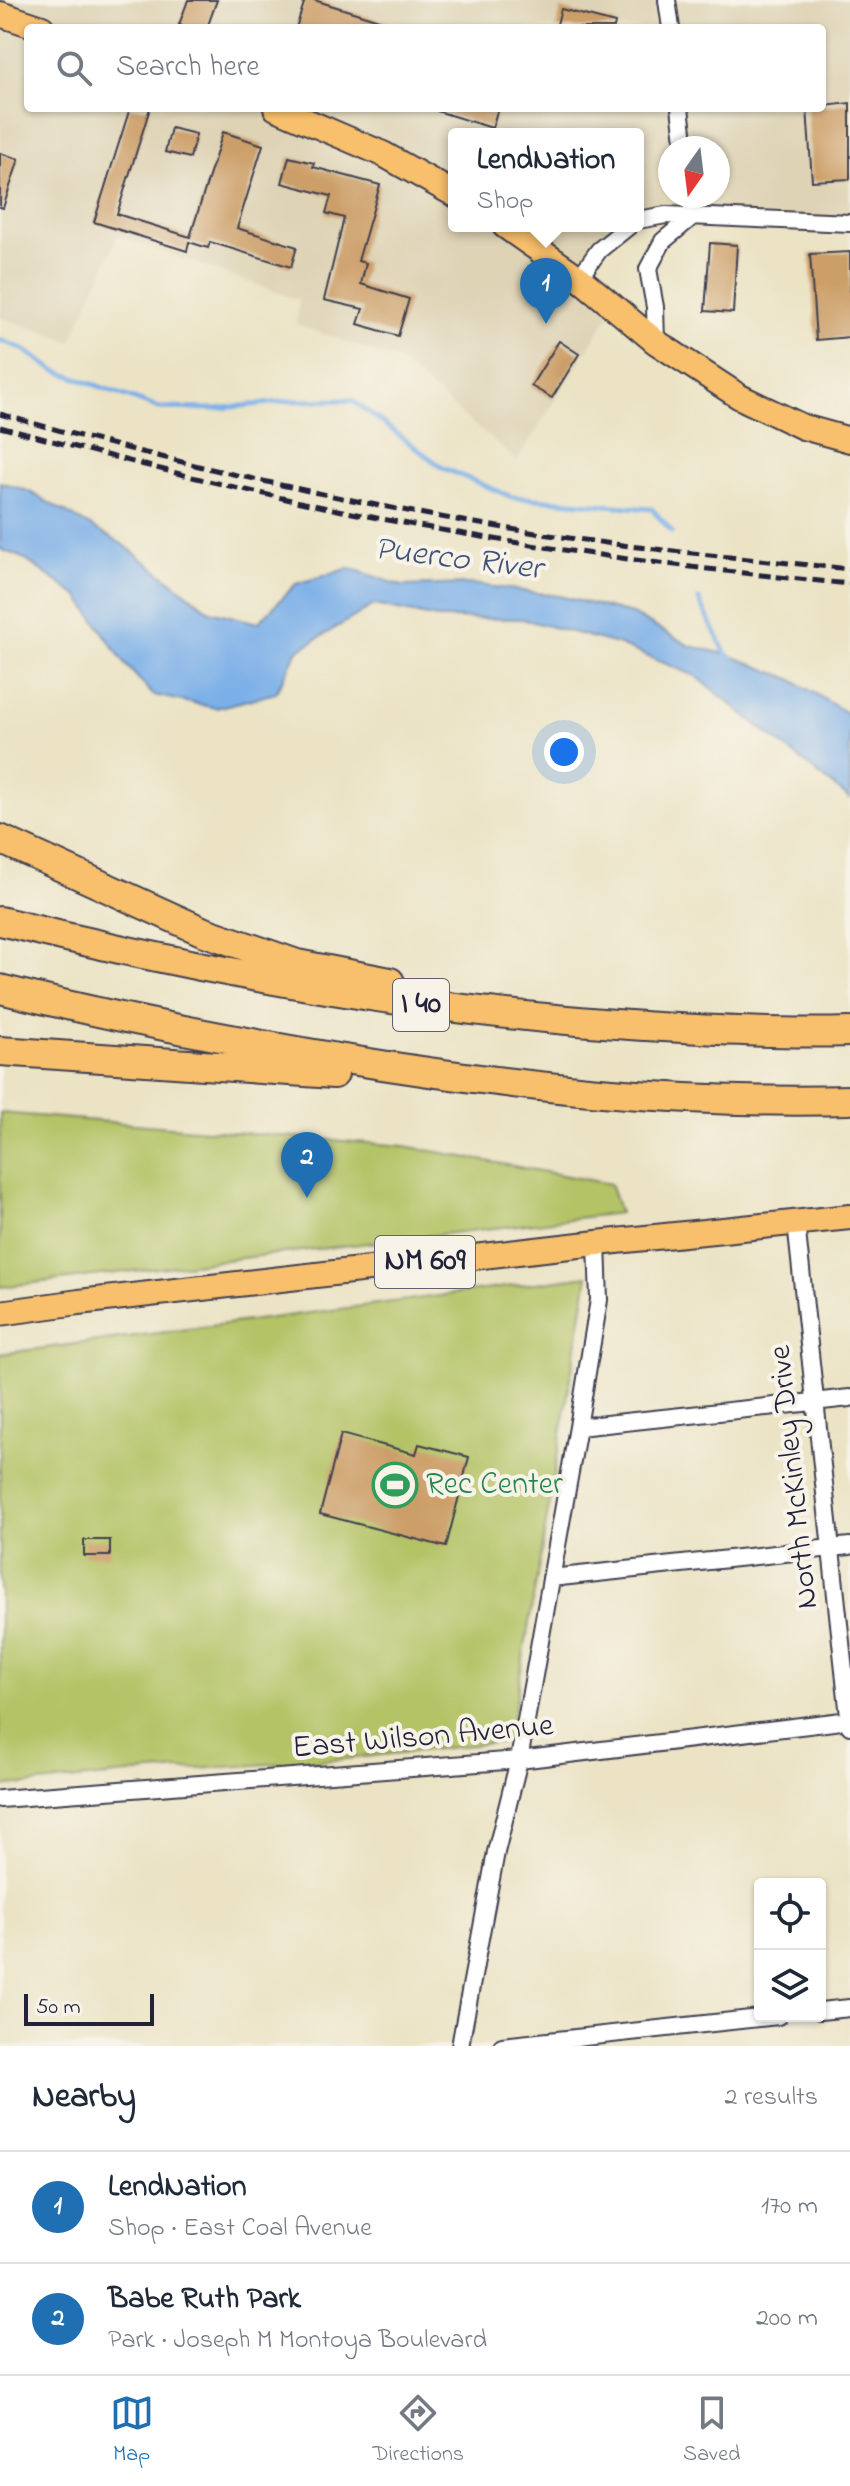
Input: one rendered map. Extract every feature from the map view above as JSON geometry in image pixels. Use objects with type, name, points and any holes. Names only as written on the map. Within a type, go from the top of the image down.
[{"type":"highway","points":[[0,839],[202,931],[297,964],[599,1023]]},
{"type":"highway","name":"I 40","points":[[0,921],[128,953],[370,998],[463,1011],[719,1031],[850,1032]]},
{"type":"highway","name":"I 40","points":[[0,989],[108,1016],[220,1038],[462,1078],[630,1094],[850,1100]]},
{"type":"highway","points":[[0,1051],[630,1094]]},
{"type":"main road","points":[[0,14],[30,24]]},
{"type":"main road","points":[[285,112],[383,154],[448,191]]},
{"type":"main road","points":[[514,232],[579,278],[656,342],[740,397],[803,427],[850,440]]},
{"type":"main road","name":"NM 609","points":[[0,1313],[597,1243],[850,1217]]},
{"type":"street","points":[[667,0],[670,24]]},
{"type":"street","points":[[680,112],[684,136]]},
{"type":"street","points":[[692,208],[693,216]]},
{"type":"street","points":[[644,219],[666,215],[850,223]]},
{"type":"street","points":[[656,342],[655,307],[648,269],[663,241],[693,216]]},
{"type":"street","points":[[579,278],[599,250],[622,232]]},
{"type":"street","name":"North McKinley Drive","points":[[796,1223],[850,1722]]},
{"type":"street","points":[[460,2046],[496,1852],[519,1760],[578,1427],[599,1300],[597,1243]]},
{"type":"street","points":[[578,1427],[850,1398]]},
{"type":"street","points":[[551,1578],[850,1546]]},
{"type":"street","name":"East Wilson Avenue","points":[[0,1799],[519,1760],[850,1722]]},
{"type":"street","points":[[826,2010],[850,2008]]},
{"type":"street","points":[[502,2046],[754,2019]]},
{"type":"shaded area","points":[[0,0],[850,0],[850,223],[644,220],[644,128],[448,128],[448,232],[623,232],[579,277],[614,307],[517,461],[399,361],[296,324],[299,300],[118,236],[71,342],[0,317]]},
{"type":"green space","points":[[0,1113],[405,1146],[610,1184],[620,1213],[0,1287]]},
{"type":"green space","points":[[588,1276],[509,1741],[345,1759],[137,1773],[0,1787],[0,1354]]},
{"type":"water","points":[[0,482],[28,491],[124,545],[210,611],[258,623],[296,584],[350,568],[402,586],[472,584],[559,596],[632,614],[690,646],[726,654],[791,679],[850,715],[850,799],[696,676],[617,644],[522,619],[437,618],[374,605],[297,651],[276,693],[216,708],[153,695],[125,664],[79,597],[23,558],[0,549]]},
{"type":"building","points":[[188,0],[217,0],[208,24],[179,24]]},
{"type":"building","points":[[305,0],[314,0],[392,24],[297,24]]},
{"type":"building","points":[[561,9],[615,23],[615,24],[557,24]]},
{"type":"building","points":[[850,103],[850,179],[812,181],[807,112],[826,112],[826,106]]},
{"type":"building","points":[[129,112],[149,112],[117,214],[190,237],[223,132],[263,145],[237,228],[297,247],[291,267],[210,242],[208,248],[189,242],[187,251],[94,222]]},
{"type":"building","points":[[440,112],[497,112],[492,128]]},
{"type":"building","points":[[171,128],[196,134],[190,158],[165,152]]},
{"type":"building","points":[[0,153],[19,159],[3,208],[0,207]]},
{"type":"building","points":[[289,157],[314,163],[313,167],[380,185],[358,261],[366,263],[361,284],[409,299],[398,336],[358,324],[363,309],[324,300],[344,218],[326,213],[331,196],[282,183]]},
{"type":"building","points":[[710,243],[737,245],[733,313],[705,311]]},
{"type":"building","points":[[850,252],[850,337],[816,340],[810,254]]},
{"type":"building","points":[[559,341],[579,354],[552,398],[531,386]]},
{"type":"building","name":"Rec Center","points":[[341,1434],[416,1454],[419,1444],[469,1457],[446,1547],[320,1514]]},
{"type":"building","points":[[84,1540],[110,1540],[110,1556],[84,1556]]},
{"type":"waterway","points":[[0,340],[21,348],[54,370],[159,408],[214,409],[289,401],[352,400],[443,468],[512,497],[652,509],[672,532]]},
{"type":"waterway","points":[[699,600],[726,654],[732,658]]},
{"type":"railway","points":[[0,414],[204,467],[341,498],[480,524],[700,554],[850,569]]},
{"type":"railway","points":[[0,427],[246,490],[423,527],[636,560],[850,584]]},
{"type":"place","name":"LendNation","points":[[546,324]]},
{"type":"place","name":"Babe Ruth Park","points":[[307,1198]]},
{"type":"place","name":"Rec Center","points":[[395,1485]]},
{"type":"water label","name":"Puerco River","points":[[458,560]]}]
